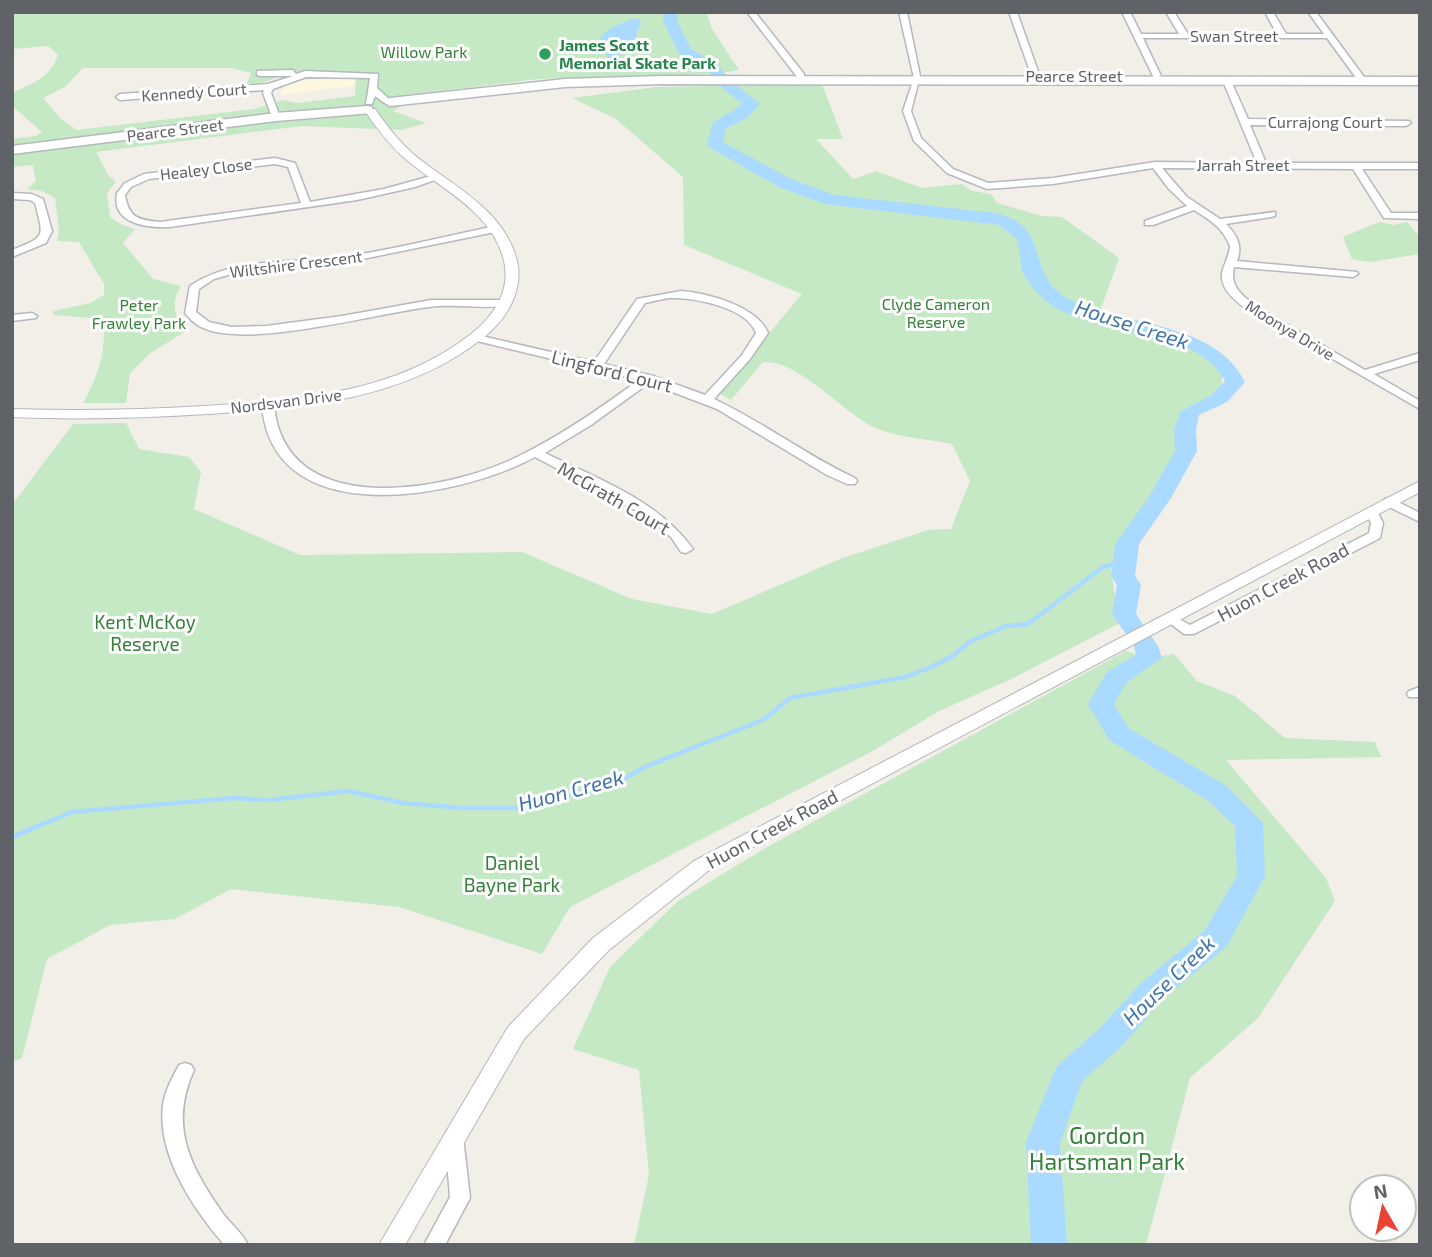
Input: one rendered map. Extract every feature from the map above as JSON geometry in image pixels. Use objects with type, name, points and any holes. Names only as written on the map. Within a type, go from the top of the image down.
[{"type":"main road","name":"Pearce Street","points":[[916,78],[1036,76],[1420,79]]},
{"type":"main road","name":"Pearce Street","points":[[12,150],[338,110],[369,103],[387,108],[429,98],[565,83],[802,78],[1158,78]]},
{"type":"street","points":[[751,12],[802,78]]},
{"type":"street","points":[[903,12],[916,78]]},
{"type":"street","points":[[1013,12],[1036,76]]},
{"type":"street","points":[[1126,12],[1158,78]]},
{"type":"street","points":[[1170,12],[1185,36]]},
{"type":"street","points":[[1269,12],[1283,36]]},
{"type":"street","points":[[1312,12],[1362,79]]},
{"type":"street","name":"Swan Street","points":[[1138,36],[1330,36]]},
{"type":"street","name":"Kennedy Court","points":[[260,73],[375,76],[369,103]]},
{"type":"street","name":"Kennedy Court","points":[[120,97],[269,87],[301,75]]},
{"type":"street","name":"Jarrah Street","points":[[916,78],[907,111],[911,129],[924,148],[950,171],[979,184],[993,186],[1047,181],[1155,165],[1420,166]]},
{"type":"street","points":[[1226,79],[1262,164]]},
{"type":"street","name":"Kennedy Court","points":[[269,87],[267,93],[276,117]]},
{"type":"street","points":[[369,103],[387,108],[409,156],[474,204],[496,229],[506,245],[511,262],[513,283],[506,303]]},
{"type":"street","name":"Currajong Court","points":[[1243,122],[1406,122]]},
{"type":"street","name":"Healey Close","points":[[307,206],[292,164],[275,161],[147,176],[128,185],[120,195],[125,215],[151,224],[307,206],[370,196],[438,177]]},
{"type":"street","name":"Moonya Drive","points":[[1155,165],[1173,190],[1218,222],[1232,237],[1235,245],[1225,278],[1230,292],[1420,406]]},
{"type":"street","points":[[1356,166],[1388,216],[1420,216]]},
{"type":"street","points":[[12,196],[26,196],[40,201],[47,231],[42,242],[12,254]]},
{"type":"street","points":[[1149,223],[1195,207]]},
{"type":"street","points":[[1218,222],[1271,214]]},
{"type":"street","name":"Wiltshire Crescent","points":[[496,229],[344,260],[222,272],[194,288],[190,313],[204,325],[240,330],[341,321],[432,303],[506,303]]},
{"type":"street","points":[[1231,264],[1353,274]]},
{"type":"street","points":[[598,365],[641,301],[684,294],[717,299],[758,324],[762,333],[746,357],[706,400]]},
{"type":"street","name":"Nordsvan Drive","points":[[13,414],[94,415],[268,405],[318,399],[392,381],[453,354],[477,338],[506,303]]},
{"type":"street","points":[[12,318],[32,316]]},
{"type":"street","name":"Lingford Court","points":[[477,338],[649,377],[706,400],[851,481]]},
{"type":"street","points":[[1363,374],[1420,356]]},
{"type":"street","points":[[268,405],[271,434],[287,460],[319,480],[338,486],[392,492],[446,487],[491,475],[536,453],[593,419],[649,377]]},
{"type":"street","name":"McGrath Court","points":[[536,453],[661,521],[680,538],[686,549]]},
{"type":"street","name":"Huon Creek Road","points":[[391,1245],[516,1033],[601,944],[701,866],[1420,486]]},
{"type":"street","points":[[1390,502],[1420,518]]},
{"type":"street","points":[[185,1070],[175,1088],[173,1100],[175,1147],[186,1175],[238,1245]]},
{"type":"street","points":[[433,1245],[460,1198],[454,1136]]},
{"type":"shaded area","points":[[356,76],[354,86],[281,95],[284,85],[293,81]]},
{"type":"green space","points":[[22,12],[706,12],[712,29],[739,70],[717,74],[538,79],[406,95],[400,107],[393,111],[426,123],[402,130],[302,126],[96,152],[109,176],[116,182],[107,193],[110,217],[135,229],[123,243],[153,279],[181,286],[175,304],[176,316],[189,329],[149,354],[130,373],[126,403],[83,403],[100,365],[104,325],[91,318],[53,315],[53,311],[90,303],[104,295],[104,284],[79,242],[57,241],[59,230],[55,198],[42,191],[27,189],[36,181],[33,165],[12,167],[12,139],[36,136],[42,132],[12,106],[12,93],[34,83],[45,74],[58,55],[48,46],[12,49],[12,15]],"holes":[[[83,68],[232,68],[251,73],[247,83],[262,83],[286,74],[356,73],[355,96],[297,103],[283,100],[254,109],[77,130],[60,118],[43,98],[65,87]]]},
{"type":"green space","points":[[822,84],[843,139],[816,139],[853,179],[876,171],[922,188],[962,184],[972,191],[991,194],[997,203],[1042,216],[1062,217],[1119,258],[1099,314],[1215,357],[1223,364],[1221,392],[1195,414],[1164,483],[1143,509],[1111,568],[1117,611],[1124,621],[1009,680],[939,711],[871,752],[570,907],[542,954],[399,907],[231,889],[175,919],[110,925],[47,959],[22,1058],[12,1062],[12,505],[73,424],[126,423],[139,449],[189,457],[201,472],[194,509],[300,555],[522,552],[632,599],[712,614],[840,559],[928,530],[951,529],[970,481],[952,444],[878,429],[852,413],[807,378],[777,363],[763,362],[731,400],[719,393],[802,294],[684,245],[683,177],[616,119],[572,98],[656,87]]},
{"type":"green space","points":[[1379,222],[1393,225],[1407,222],[1420,237],[1420,254],[1370,262],[1352,259],[1343,237]]},
{"type":"green space","name":"Gordon Hartsman Park","points":[[1126,651],[1149,658],[1174,654],[1197,681],[1235,696],[1285,738],[1375,742],[1381,757],[1226,760],[1326,878],[1335,901],[1258,1018],[1190,1078],[1146,1245],[634,1245],[649,1175],[639,1070],[573,1049],[610,967],[678,901],[769,846]]},
{"type":"water","points":[[635,18],[641,21],[635,40],[620,48],[620,64],[612,67],[599,38],[612,27]]},
{"type":"waterway","name":"House Creek","points":[[671,12],[670,21],[685,52],[712,67],[726,84],[752,104],[741,115],[719,126],[715,144],[785,183],[831,200],[996,218],[1005,222],[1024,236],[1030,250],[1031,269],[1055,299],[1098,317],[1157,333],[1210,353],[1227,366],[1235,382],[1220,398],[1190,412],[1185,430],[1186,451],[1160,498],[1127,544],[1123,576],[1129,585],[1124,614],[1146,646],[1149,658],[1116,678],[1101,704],[1118,734],[1217,793],[1249,823],[1251,876],[1216,938],[1152,991],[1110,1038],[1069,1074],[1043,1143],[1049,1245]]},
{"type":"waterway","name":"Huon Creek","points":[[41,825],[72,812],[233,798],[269,800],[348,791],[403,803],[463,808],[522,808],[616,783],[647,766],[763,720],[790,698],[905,677],[929,668],[954,655],[969,642],[1006,626],[1028,624],[1103,567],[1125,561]]},
{"type":"waterway","name":"Huon Creek","points":[[12,837],[45,823]]},
{"type":"place","name":"James Scott Memorial Skate Park","points":[[545,54]]},
{"type":"park label","name":"Willow Park","points":[[424,52]]},
{"type":"park label","name":"Clyde Cameron Reserve","points":[[936,313]]},
{"type":"park label","name":"Peter Frawley Park","points":[[139,314]]},
{"type":"park label","name":"Kent McKoy Reserve","points":[[145,633]]},
{"type":"park label","name":"Daniel Bayne Park","points":[[512,874]]}]
